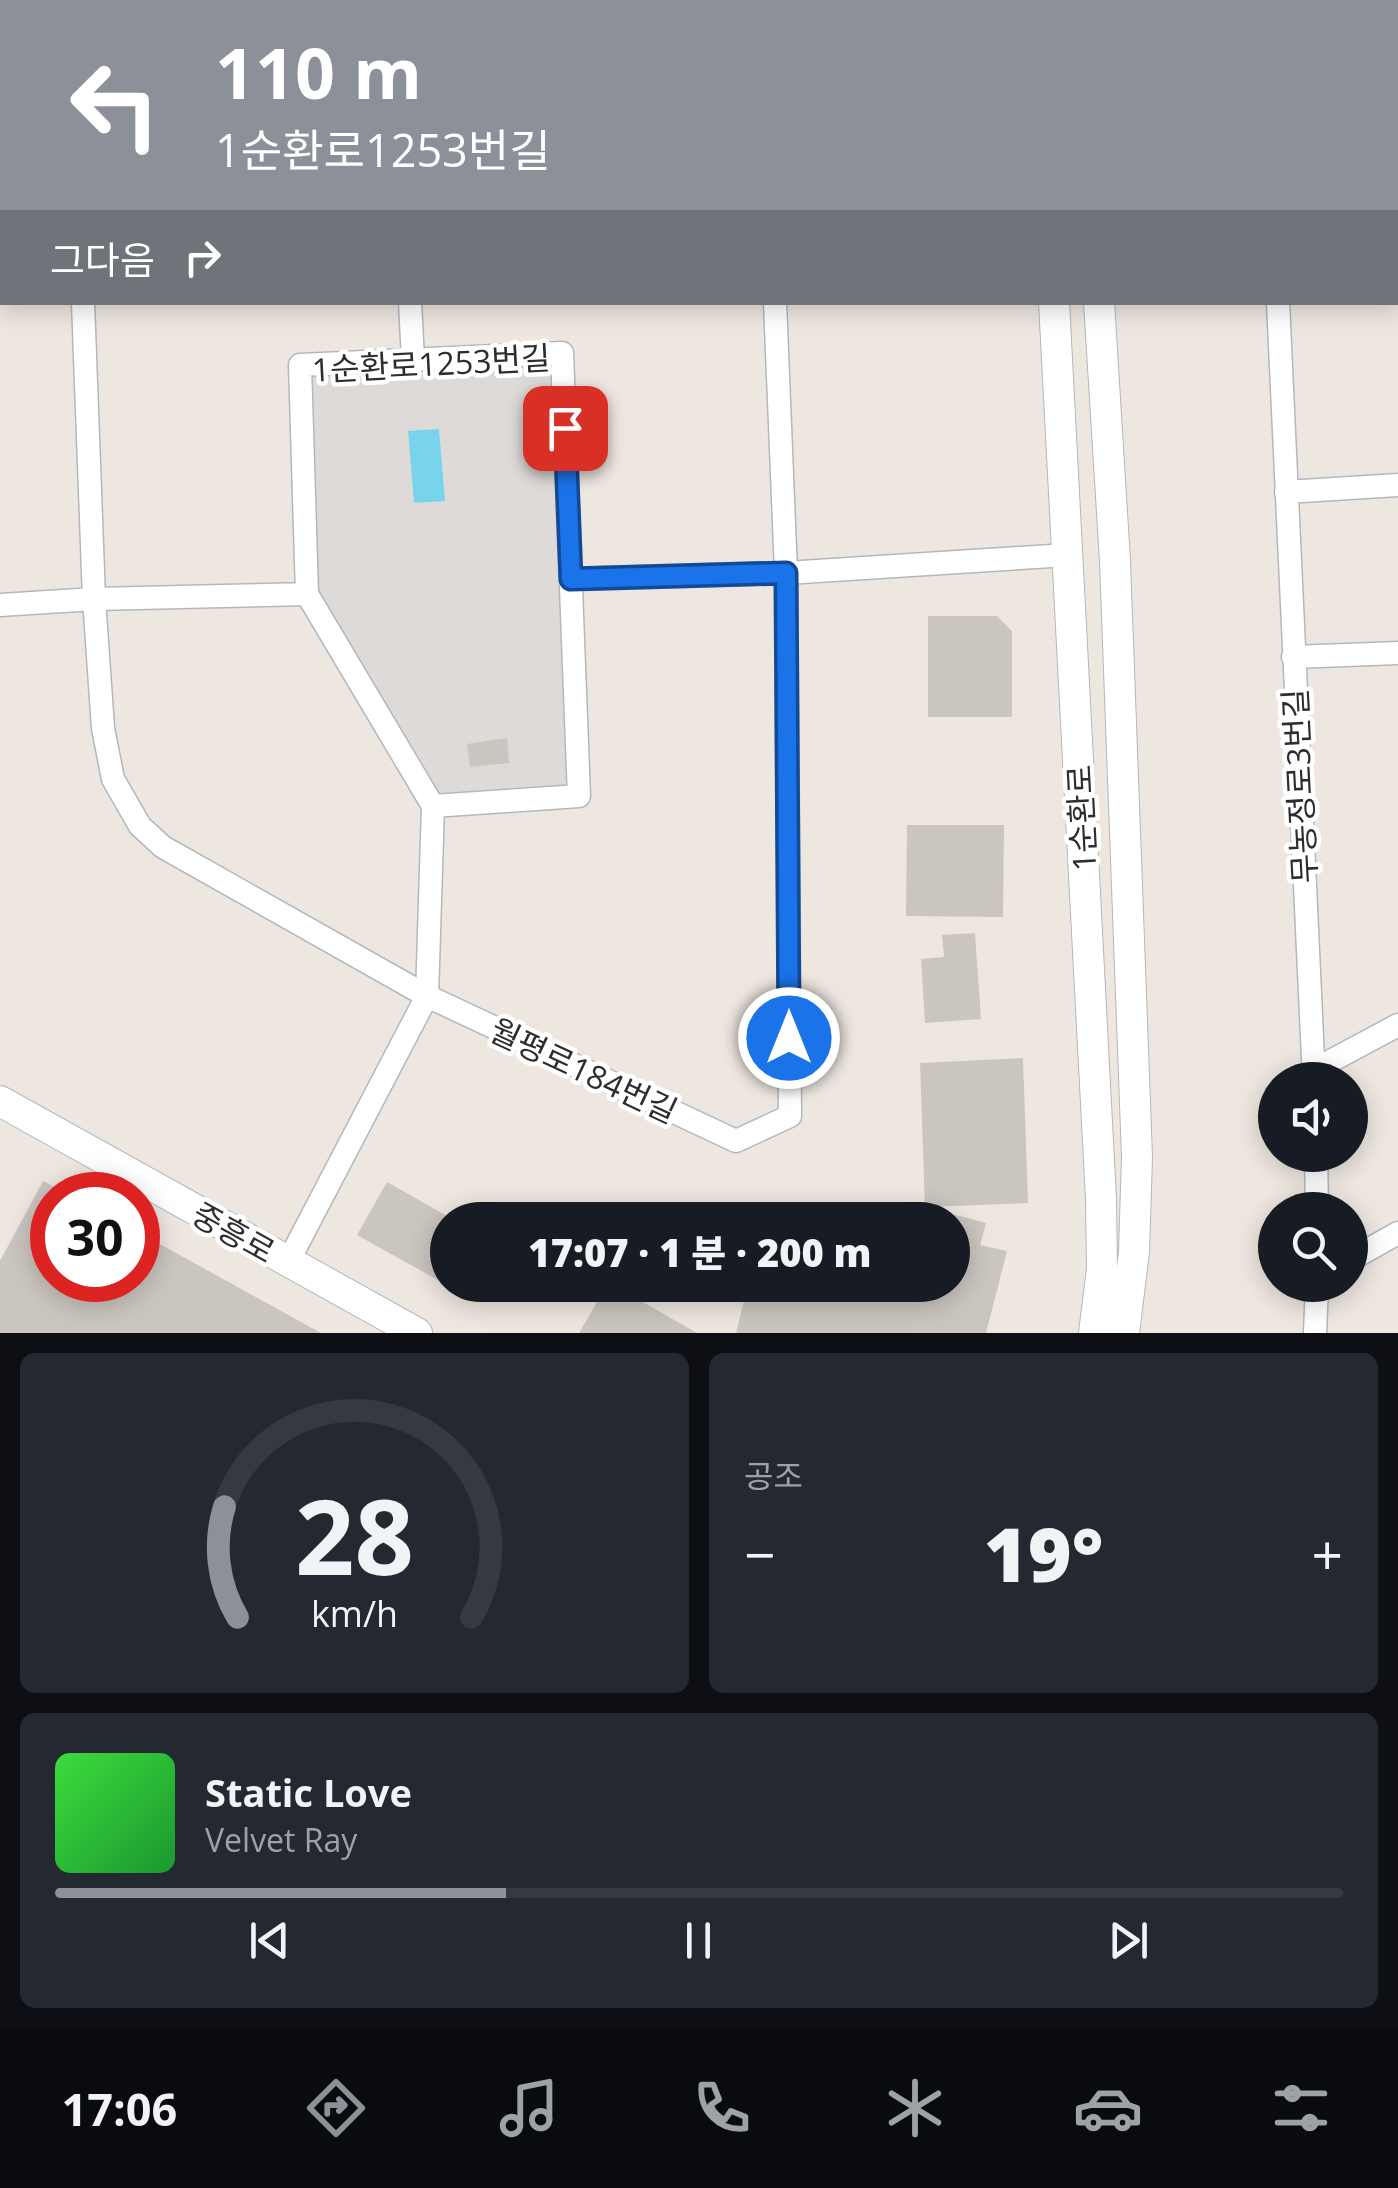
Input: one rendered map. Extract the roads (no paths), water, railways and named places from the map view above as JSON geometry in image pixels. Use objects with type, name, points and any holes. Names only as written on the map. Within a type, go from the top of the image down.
[{"type":"street","name":"월평로184번길","points":[[84,305],[94,600],[103,728],[113,780],[140,826],[163,847],[427,996],[736,1141],[790,1116],[786,573],[774,305]]},
{"type":"street","points":[[410,305],[413,360]]},
{"type":"street","name":"1순환로","points":[[1054,305],[1102,1199],[1102,1269],[1094,1333]]},
{"type":"street","name":"1순환로","points":[[1098,305],[1116,561],[1137,1156],[1134,1252],[1124,1333]]},
{"type":"street","name":"무농정로3번길","points":[[1278,305],[1313,1062]]},
{"type":"street","name":"1순환로1253번길","points":[[562,353],[571,579],[580,796],[433,806],[307,594],[300,365],[562,353]]},
{"type":"street","points":[[1286,492],[1398,485]]},
{"type":"street","points":[[571,579],[786,573],[1067,555]]},
{"type":"street","points":[[0,605],[307,594]]},
{"type":"street","points":[[1293,657],[1398,653]]},
{"type":"street","points":[[288,1262],[427,996],[433,806]]},
{"type":"street","points":[[1336,1062],[1398,1025]]},
{"type":"street","name":"중흥로","points":[[0,1101],[416,1333]]},
{"type":"street","points":[[1368,1250],[1398,1234]]},
{"type":"street","points":[[1315,1333],[1316,1302]]},
{"type":"water","points":[[439,429],[445,501],[414,503],[408,431]]}]
